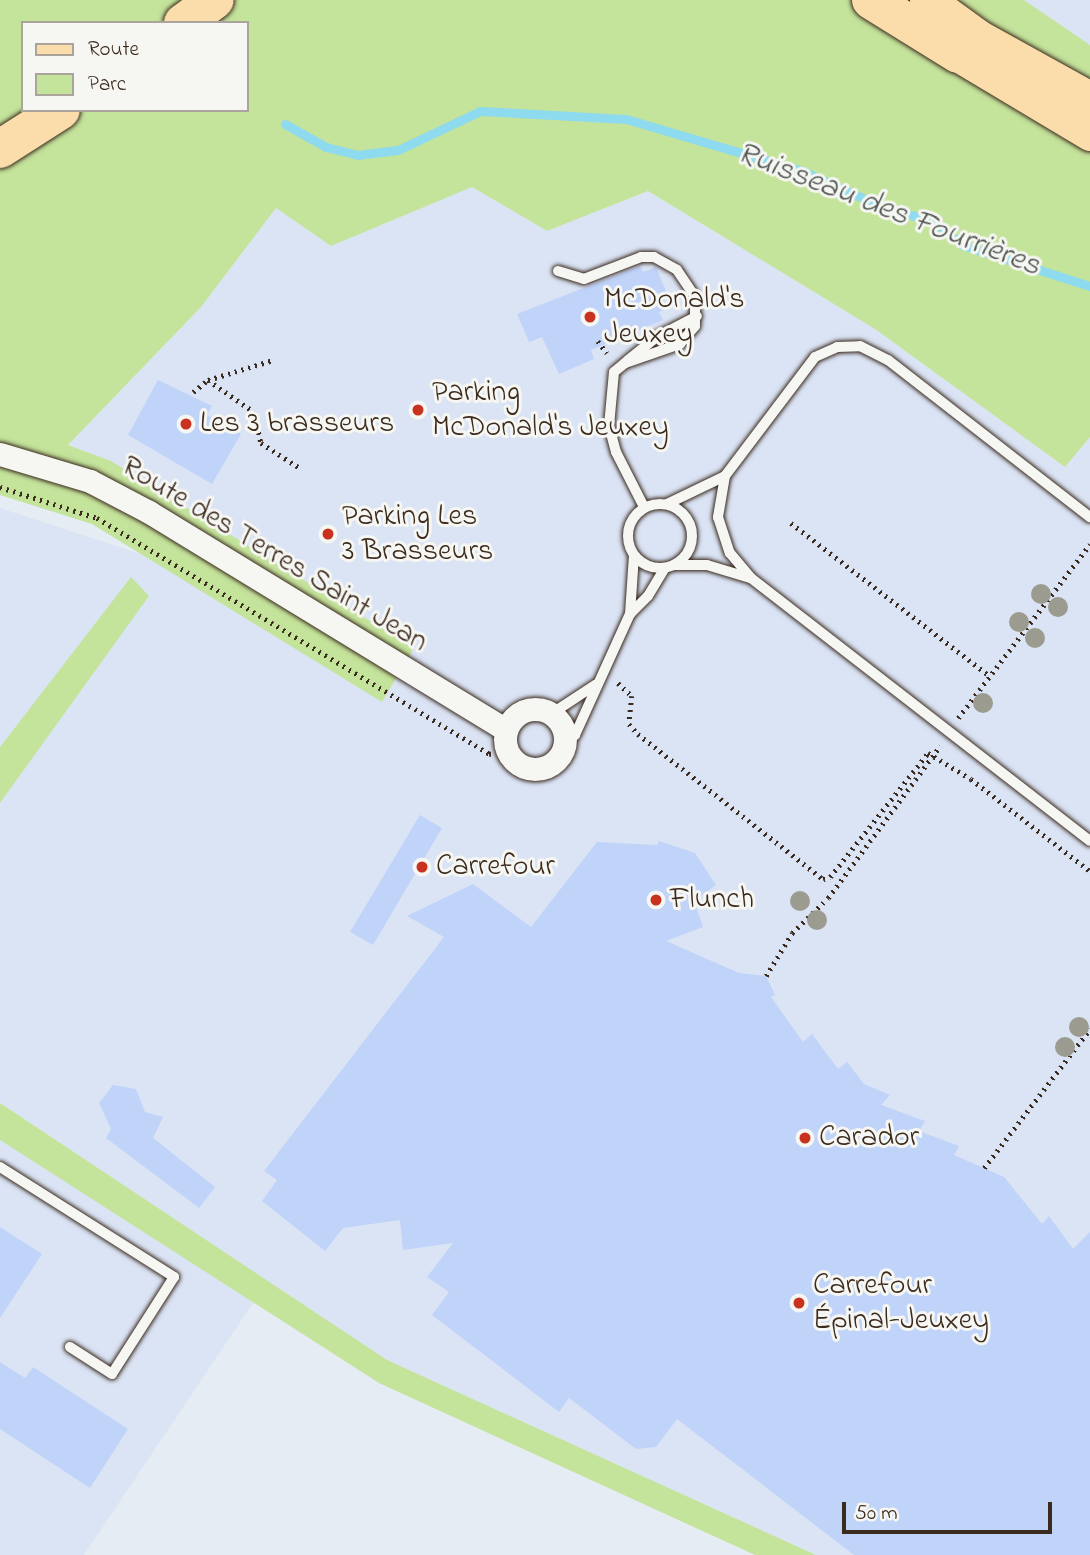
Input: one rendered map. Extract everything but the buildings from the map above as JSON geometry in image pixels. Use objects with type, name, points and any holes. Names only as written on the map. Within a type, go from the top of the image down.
[{"type":"highway","points":[[186,21],[215,0]]},
{"type":"highway","points":[[871,0],[958,54]]},
{"type":"highway","points":[[0,149],[58,112]]},
{"type":"main road","points":[[891,0],[958,54],[1090,133]]},
{"type":"main road","points":[[927,0],[978,37],[1090,99]]},
{"type":"street","name":"Route des Terres Saint Jean","points":[[0,454],[90,481],[149,512],[507,740]]},
{"type":"street","points":[[527,710],[551,714],[565,742],[561,754],[542,768],[520,765],[507,740],[510,722],[527,710]]},
{"type":"lane","points":[[558,271],[584,279],[641,257],[654,257],[666,261],[688,285],[695,297],[695,326],[680,344],[625,363]]},
{"type":"lane","points":[[644,508],[616,452],[608,426],[609,394],[614,372],[657,337],[697,316]]},
{"type":"lane","points":[[630,614],[634,556],[628,528],[644,508],[667,504],[725,476],[815,357],[837,347],[860,346],[888,360],[1090,517]]},
{"type":"lane","points":[[725,476],[718,517],[730,553],[751,578],[1090,841]]},
{"type":"lane","points":[[565,742],[575,735],[600,674],[630,614],[648,596],[669,566],[689,551],[692,532],[684,514],[667,504]]},
{"type":"lane","points":[[634,556],[648,566],[707,565],[751,578]]},
{"type":"lane","points":[[551,714],[595,685]]},
{"type":"lane","points":[[0,1167],[174,1277],[112,1374],[70,1348]]},
{"type":"path","points":[[193,392],[208,380],[273,360]]},
{"type":"path","points":[[208,380],[254,412],[261,443],[300,468]]},
{"type":"path","points":[[0,487],[97,518],[489,754],[507,740]]},
{"type":"path","points":[[791,523],[990,676]]},
{"type":"path","points":[[766,976],[792,933],[828,898],[937,755],[947,732],[1090,544]]},
{"type":"path","points":[[600,674],[632,696],[629,724],[638,734],[823,879],[830,877],[928,753],[937,755],[1090,871]]},
{"type":"path","points":[[984,1168],[1090,1029]]},
{"type":"shaded area","points":[[1024,0],[1090,0],[1090,45]]},
{"type":"shaded area","points":[[472,187],[547,231],[648,191],[875,329],[1065,467],[1090,437],[1090,1555],[816,1555],[387,1360],[0,1103],[0,803],[148,596],[131,578],[0,747],[0,508],[147,556],[382,701],[414,648],[111,461],[68,445],[201,307],[276,208],[331,246]]},
{"type":"shaded area","points":[[0,1140],[255,1300],[84,1555],[0,1555]]},
{"type":"green space","points":[[0,0],[1024,0],[1090,45],[1090,437],[1065,467],[875,329],[648,191],[547,231],[472,187],[331,246],[276,208],[201,307],[68,445],[111,461],[414,648],[382,702],[92,524],[0,495]]},
{"type":"green space","points":[[131,577],[149,596],[0,803],[0,747]]},
{"type":"green space","points":[[0,1103],[387,1360],[816,1555],[755,1555],[379,1383],[0,1140]]},
{"type":"waterway","name":"Ruisseau des Fourrières","points":[[285,124],[326,147],[357,155],[398,150],[480,111],[626,119],[803,171],[874,203],[936,223],[962,245],[1090,286]]},
{"type":"place","name":"McDonald's Jeuxey","points":[[590,317]]},
{"type":"place","name":"Parking McDonald's Jeuxey","points":[[418,410]]},
{"type":"place","name":"Les 3 brasseurs","points":[[186,424]]},
{"type":"place","name":"Parking Les 3 Brasseurs","points":[[328,534]]},
{"type":"place","name":"Carrefour","points":[[422,867]]},
{"type":"place","name":"Flunch","points":[[656,900]]},
{"type":"place","name":"Carador","points":[[805,1138]]},
{"type":"place","name":"Carrefour Épinal-Jeuxey","points":[[799,1303]]}]
